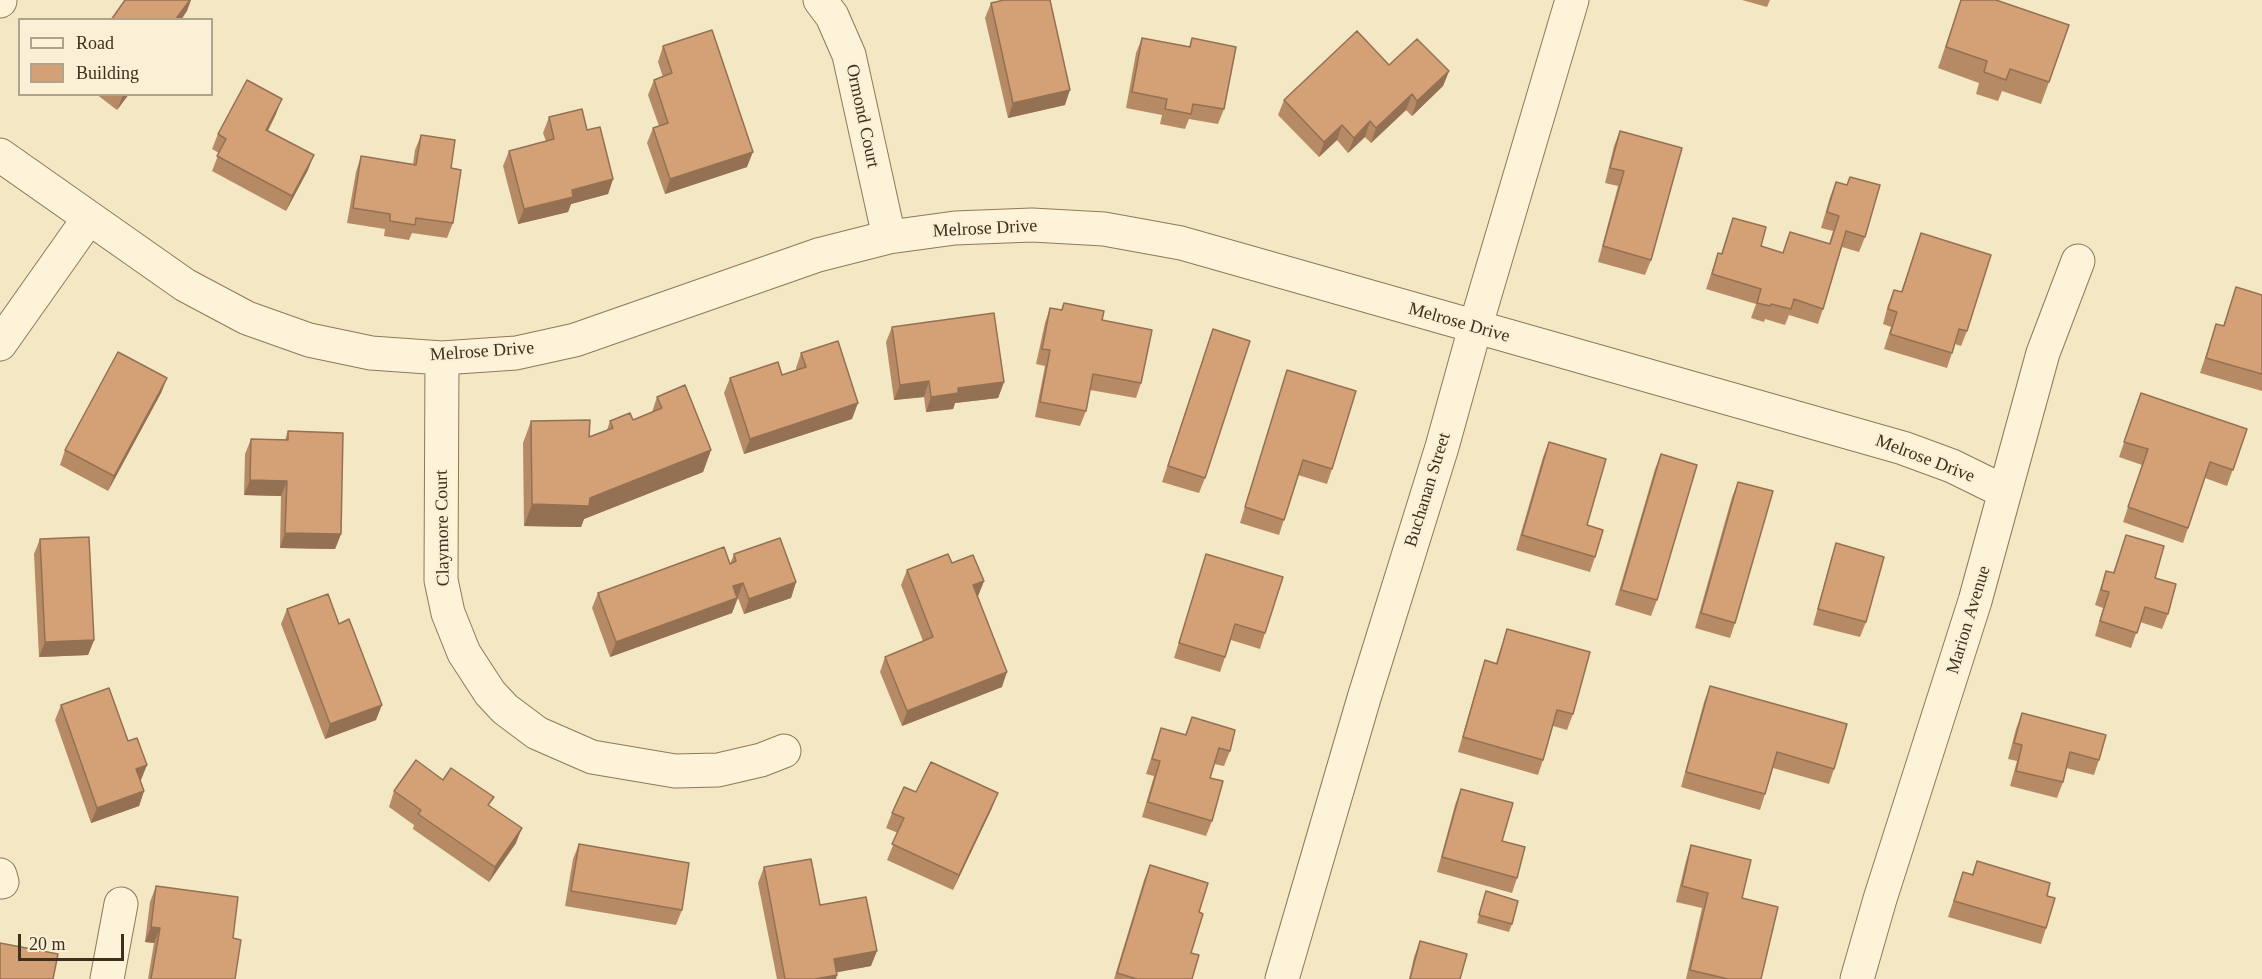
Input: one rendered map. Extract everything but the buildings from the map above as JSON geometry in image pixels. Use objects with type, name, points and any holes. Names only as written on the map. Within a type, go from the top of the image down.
[{"type":"street","name":"Ormond Court","points":[[820,0],[831,16],[849,55],[889,237]]},
{"type":"street","name":"Buchanan Street","points":[[1282,979],[1364,698],[1442,447],[1572,0]]},
{"type":"street","name":"Melrose Drive","points":[[0,155],[185,285],[247,318],[309,340],[361,351],[441,358],[516,353],[575,340],[818,255],[889,237],[956,228],[1032,225],[1104,230],[1181,243],[1903,448],[1952,466],[2005,492]]},
{"type":"street","points":[[0,344],[89,218]]},
{"type":"street","name":"Marion Avenue","points":[[1857,979],[1975,601],[2043,353],[2078,261]]},
{"type":"street","name":"Claymore Court","points":[[441,358],[441,580],[448,613],[464,653],[490,693],[505,709],[537,734],[592,757],[675,771],[718,770],[761,760],[784,751]]},
{"type":"street","points":[[107,979],[121,904]]}]
